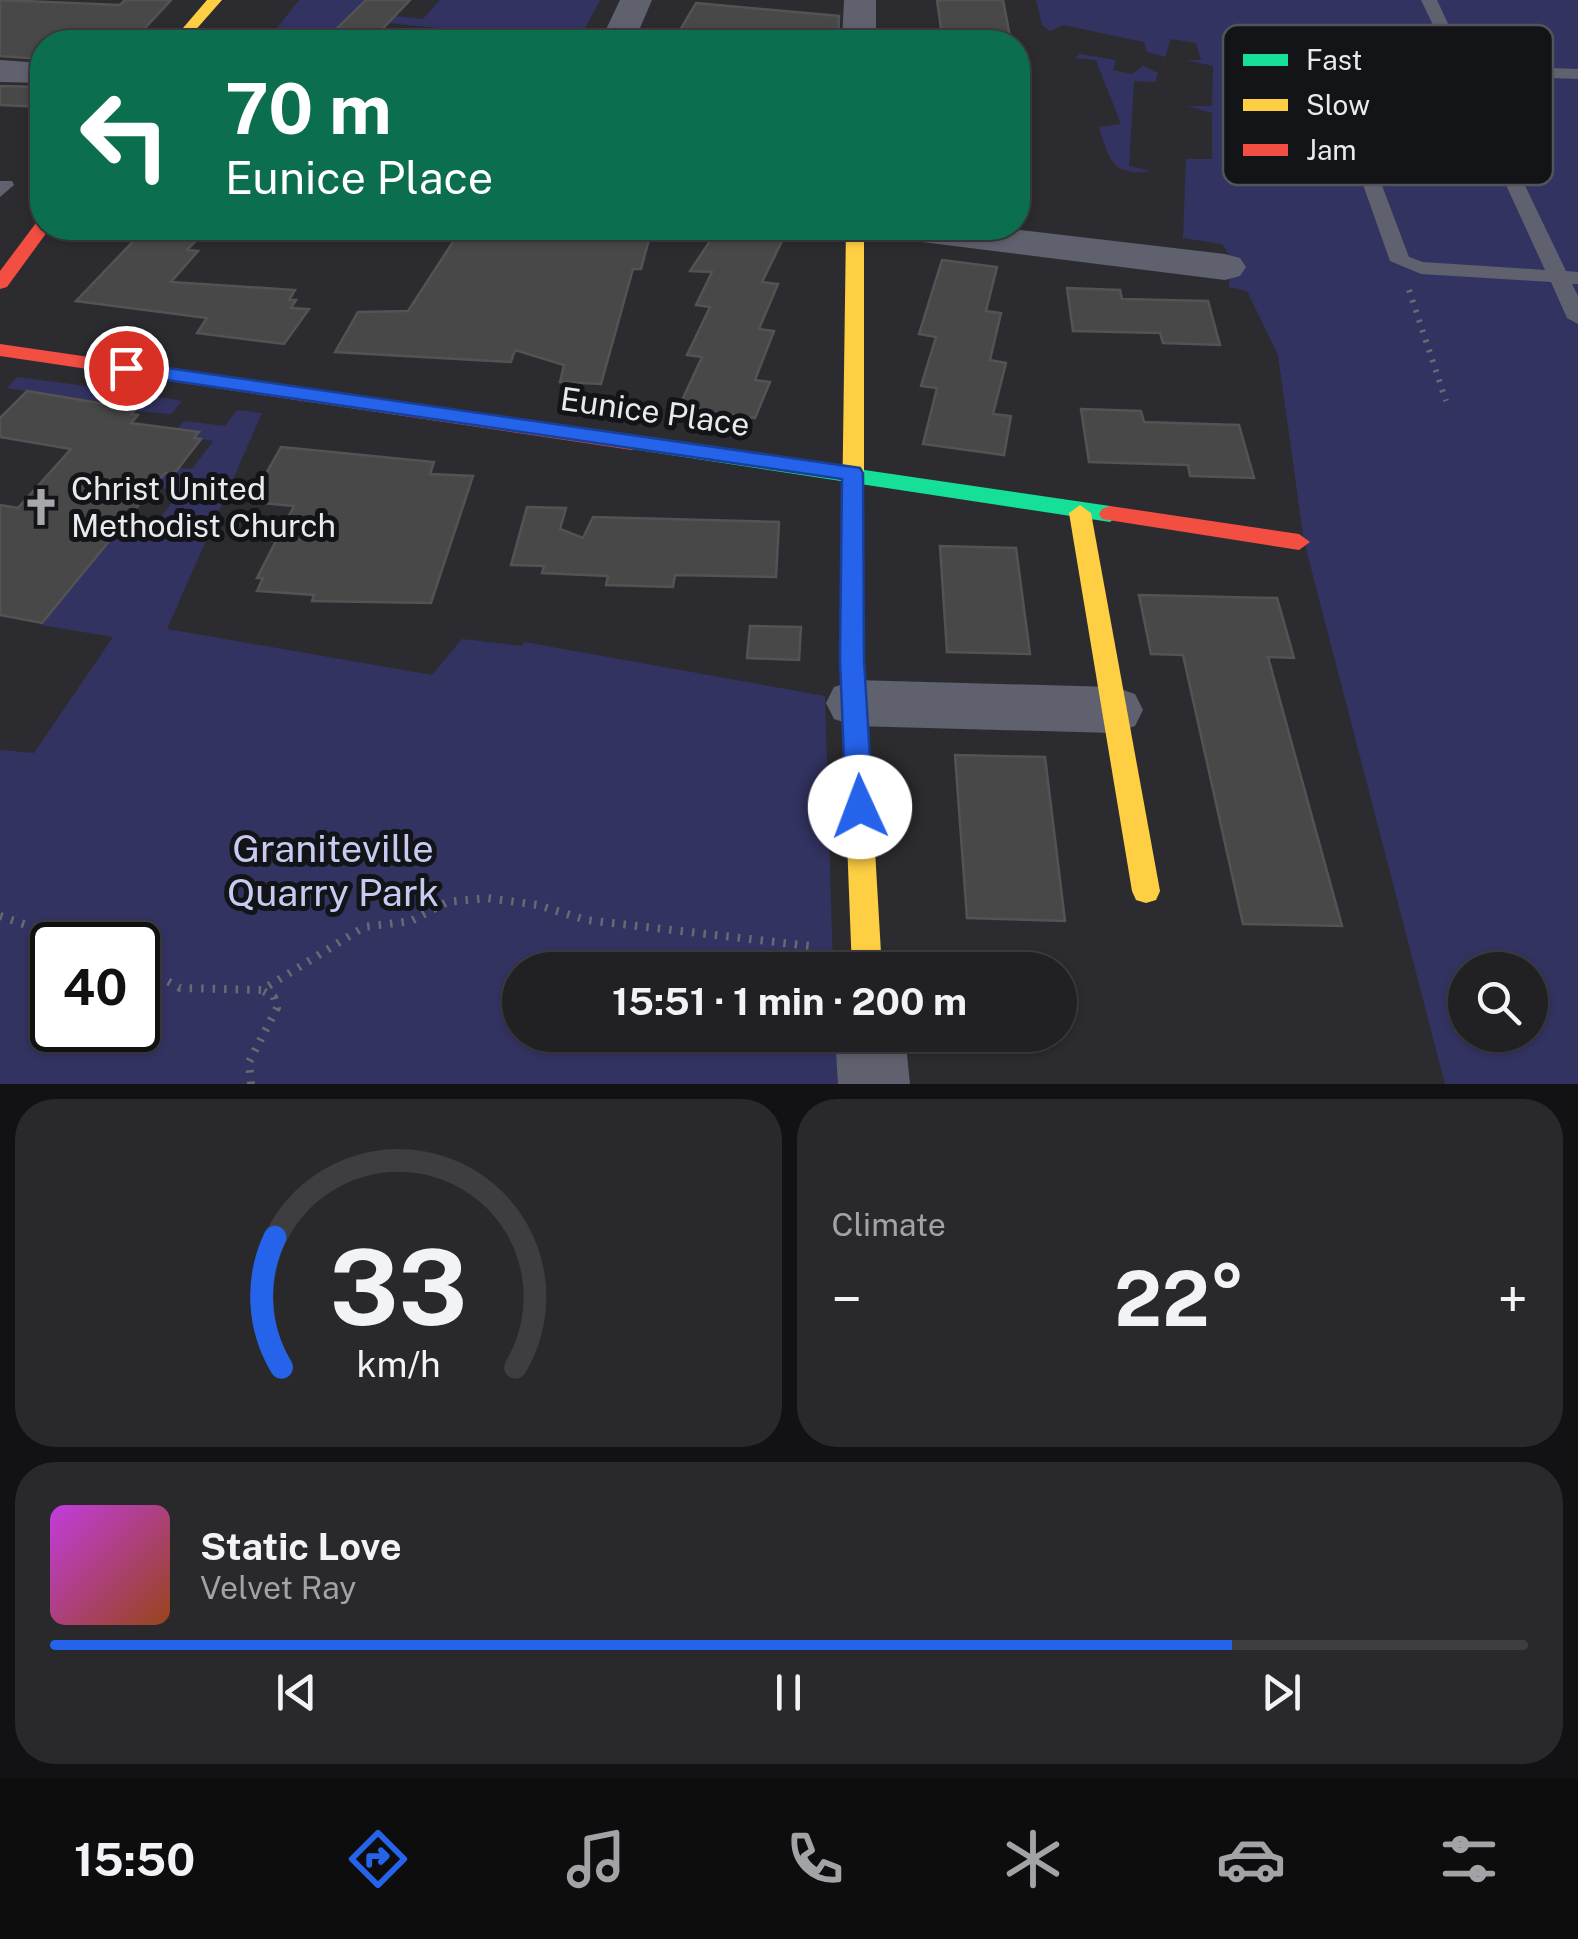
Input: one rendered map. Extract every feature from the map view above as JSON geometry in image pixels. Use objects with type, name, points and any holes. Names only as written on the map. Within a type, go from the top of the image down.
[{"type":"street","points":[[189,30],[215,0]]},
{"type":"street","points":[[622,30],[636,0]]},
{"type":"street","points":[[859,30],[860,0]]},
{"type":"street","points":[[0,71],[30,72]]},
{"type":"street","points":[[0,283],[32,240]]},
{"type":"street","points":[[854,240],[855,703],[866,952]]},
{"type":"street","points":[[1004,240],[1225,267]]},
{"type":"street","name":"Eunice Place","points":[[0,350],[1299,542]]},
{"type":"street","points":[[1080,512],[1146,891]]},
{"type":"street","points":[[855,703],[1114,710]]},
{"type":"street","points":[[871,1052],[874,1084]]},
{"type":"lane","points":[[1428,0],[1440,25]]},
{"type":"lane","points":[[1553,73],[1578,74]]},
{"type":"lane","points":[[1372,185],[1400,261],[1420,268],[1568,278]]},
{"type":"lane","points":[[1520,185],[1568,278],[1578,318]]},
{"type":"path","points":[[1400,261],[1446,402]]},
{"type":"path","points":[[262,990],[364,927],[410,921],[448,902],[487,898],[538,905],[586,920],[690,935],[831,948],[866,945]]},
{"type":"path","points":[[0,916],[30,926]]},
{"type":"path","points":[[160,977],[180,988],[262,990],[274,996],[277,1008],[249,1062],[251,1084]]},
{"type":"green space","points":[[299,0],[366,0],[337,29],[275,30]]},
{"type":"green space","points":[[440,0],[600,0],[584,30],[446,30],[389,23],[395,16],[423,19]]},
{"type":"green space","points":[[1036,0],[1578,0],[1578,1084],[1445,1084],[1304,541],[1278,355],[1247,291],[1229,287],[1231,257],[1222,244],[1183,238],[1186,159],[1212,159],[1212,113],[1188,106],[1212,106],[1213,66],[1186,60],[1201,60],[1196,43],[1171,39],[1165,57],[1147,52],[1144,42],[1063,25],[1050,31],[1042,25]]},
{"type":"green space","points":[[1080,54],[1116,60],[1113,70],[1132,74],[1143,66],[1158,73],[1155,82],[1134,81],[1129,166],[1151,171],[1128,171],[1110,157],[1099,127],[1121,124],[1096,60],[1075,58]]},
{"type":"green space","points":[[17,377],[109,389],[97,403],[7,388]]},
{"type":"green space","points":[[116,390],[182,401],[171,414],[134,411],[139,403],[114,399],[103,404]]},
{"type":"green space","name":"Graniteville Quarry Park","points":[[237,410],[262,413],[167,629],[432,675],[462,639],[522,646],[524,642],[825,696],[832,952],[502,952],[502,1052],[838,1052],[841,1084],[0,1084],[0,750],[34,753],[113,637],[41,625],[121,526],[150,531],[181,491],[111,480],[100,464],[173,474],[179,468],[192,469],[213,441],[194,438],[198,432],[177,429],[184,421],[225,426]]},
{"type":"building","points":[[0,0],[120,5],[125,0],[171,0],[143,30],[30,30],[30,58],[0,56]]},
{"type":"building","points":[[366,0],[410,0],[381,30],[335,30]]},
{"type":"building","points":[[937,0],[1003,0],[1009,30],[941,30]]},
{"type":"building","points":[[696,3],[839,16],[838,30],[680,30]]},
{"type":"building","points":[[0,86],[30,87],[30,106],[0,105]]},
{"type":"building","points":[[134,240],[197,240],[187,250],[198,251],[171,282],[295,290],[289,300],[296,300],[291,308],[309,309],[284,344],[197,333],[207,318],[76,301]]},
{"type":"building","points":[[454,240],[649,240],[641,269],[633,269],[601,384],[560,382],[564,365],[515,350],[511,362],[335,352],[358,312],[408,311]]},
{"type":"building","points":[[711,240],[782,241],[762,282],[778,284],[759,329],[774,331],[755,380],[770,382],[755,418],[679,407],[702,357],[687,355],[710,307],[696,305],[712,272],[690,271]]},
{"type":"building","points":[[942,260],[997,267],[986,311],[1001,313],[990,360],[1006,363],[993,414],[1011,416],[1004,455],[923,444],[937,388],[921,386],[936,337],[919,334]]},
{"type":"building","points":[[1067,288],[1120,290],[1122,299],[1208,301],[1220,345],[1163,343],[1160,333],[1073,331]]},
{"type":"building","name":"Christ United Methodist Church","points":[[27,391],[136,409],[131,414],[138,415],[131,423],[199,432],[194,438],[201,439],[174,474],[165,473],[42,623],[0,615],[0,505],[18,508],[71,449],[0,437],[0,418]]},
{"type":"building","points":[[1081,409],[1141,411],[1144,422],[1239,425],[1254,478],[1190,476],[1188,465],[1089,462]]},
{"type":"building","points":[[281,447],[434,462],[430,474],[473,476],[431,603],[312,601],[314,595],[257,591],[263,578],[257,578],[294,506],[250,502]]},
{"type":"building","points":[[527,507],[566,508],[560,529],[583,538],[593,517],[779,522],[776,577],[675,575],[673,587],[606,585],[608,576],[542,573],[544,566],[511,565]]},
{"type":"building","points":[[940,546],[1016,548],[1030,654],[947,652]]},
{"type":"building","points":[[1139,595],[1277,598],[1294,658],[1268,657],[1342,926],[1243,924],[1183,655],[1151,654]]},
{"type":"building","points":[[750,626],[801,627],[799,660],[747,658]]},
{"type":"building","points":[[955,755],[1045,757],[1065,921],[967,918]]},
{"type":"traffic: fast","points":[[632,443],[1110,514]]},
{"type":"traffic: slow","points":[[189,30],[215,0]]},
{"type":"traffic: slow","points":[[855,240],[852,661],[866,952]]},
{"type":"traffic: slow","points":[[1080,513],[1146,891]]},
{"type":"traffic: jam","points":[[0,283],[32,240]]},
{"type":"traffic: jam","points":[[0,350],[632,443]]},
{"type":"traffic: jam","points":[[1110,514],[1299,542]]},
{"type":"place","name":"Christ United Methodist Church","points":[[41,507]]},
{"type":"route","points":[[126,368],[852,473],[852,660],[860,807]]}]
